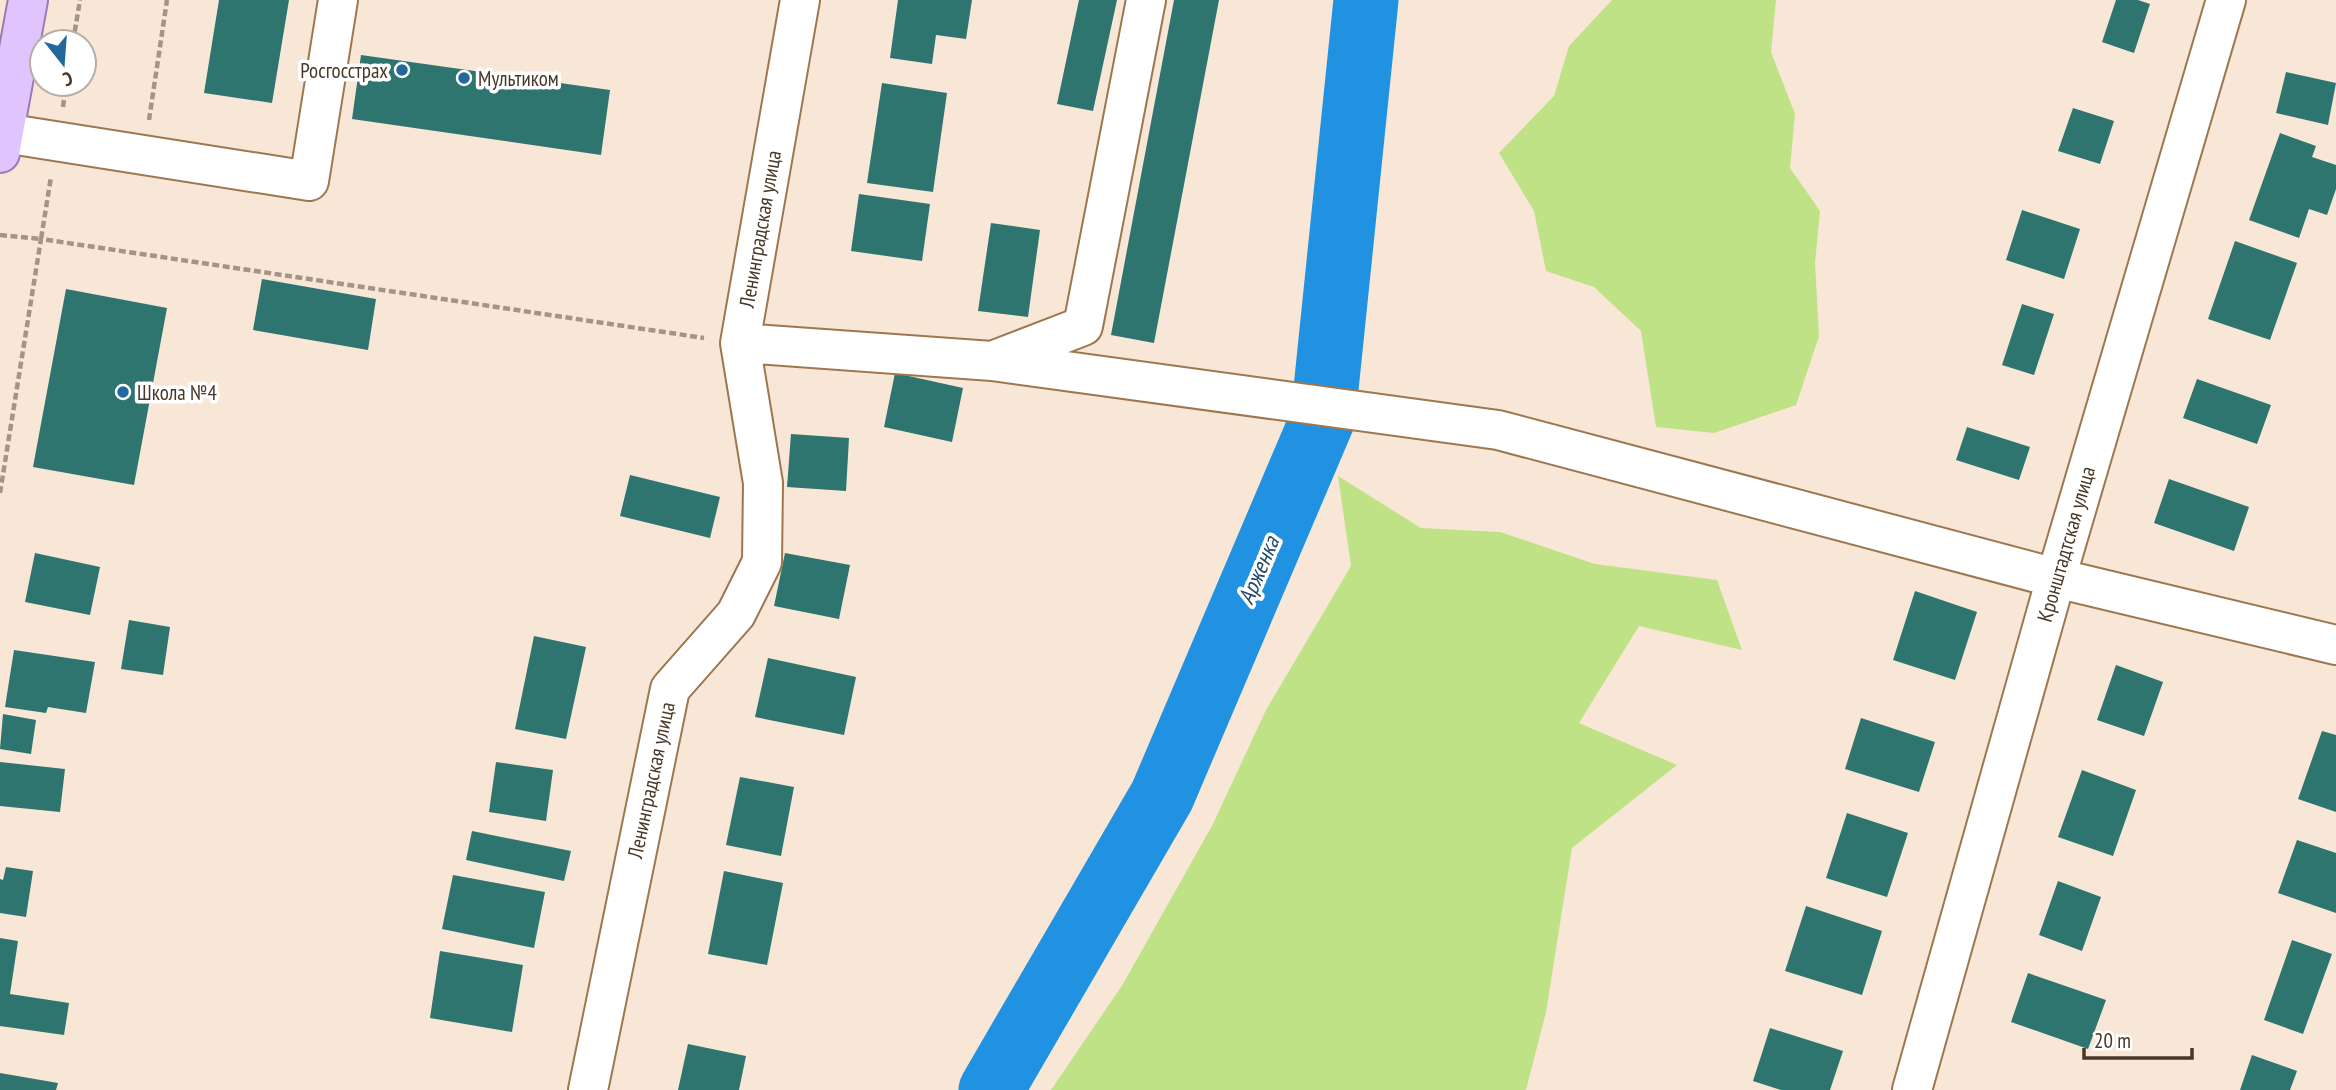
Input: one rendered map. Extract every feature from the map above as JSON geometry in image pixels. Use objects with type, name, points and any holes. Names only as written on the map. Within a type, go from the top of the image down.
[{"type":"main road","points":[[2,143],[28,0]]},
{"type":"street","points":[[2,143],[144,155],[309,181],[338,0]]},
{"type":"street","name":"Ленинградская улица","points":[[588,1090],[670,689],[736,614],[762,562],[763,483],[740,343],[800,0]]},
{"type":"street","points":[[992,361],[1083,326],[1146,0]]},
{"type":"street","name":"Кронштадтская улица","points":[[1912,1090],[2056,578],[2226,0]]},
{"type":"street","points":[[740,343],[992,361],[1498,430],[2056,578],[2336,645]]},
{"type":"path","points":[[75,28],[80,0]]},
{"type":"path","points":[[144,155],[167,0]]},
{"type":"path","points":[[0,493],[41,239],[740,343]]},
{"type":"green space","points":[[1612,0],[1776,0],[1771,52],[1795,114],[1790,168],[1820,211],[1815,263],[1819,336],[1796,405],[1714,433],[1656,427],[1641,331],[1594,287],[1546,271],[1534,211],[1499,153],[1554,96],[1569,46]]},
{"type":"green space","points":[[1338,476],[1421,528],[1500,532],[1595,564],[1717,580],[1742,650],[1639,626],[1579,723],[1677,765],[1572,848],[1546,1012],[1526,1090],[1051,1090],[1123,984],[1213,824],[1266,710],[1351,566]]},
{"type":"building","points":[[219,0],[289,0],[272,103],[204,93]]},
{"type":"building","points":[[898,0],[972,0],[966,39],[936,35],[932,64],[890,58]]},
{"type":"building","points":[[1079,0],[1117,0],[1093,111],[1057,104]]},
{"type":"building","points":[[1174,0],[1219,0],[1154,343],[1111,335]]},
{"type":"building","points":[[2116,0],[2138,0],[2150,4],[2134,53],[2102,42]]},
{"type":"building","points":[[361,55],[610,90],[601,155],[352,119]]},
{"type":"building","points":[[2286,72],[2336,83],[2328,125],[2276,113]]},
{"type":"building","points":[[882,83],[947,93],[933,192],[867,183]]},
{"type":"building","points":[[2073,108],[2114,121],[2100,164],[2058,151]]},
{"type":"building","points":[[2280,133],[2316,146],[2312,157],[2336,165],[2336,189],[2327,215],[2309,209],[2299,238],[2249,220]]},
{"type":"building","points":[[859,194],[930,204],[922,261],[851,251]]},
{"type":"building","points":[[2022,210],[2080,229],[2064,279],[2006,260]]},
{"type":"building","points":[[991,223],[1040,230],[1028,317],[978,311]]},
{"type":"building","points":[[2235,241],[2297,263],[2270,340],[2208,319]]},
{"type":"building","points":[[262,279],[376,299],[368,350],[253,330]]},
{"type":"building","points":[[66,289],[167,308],[134,485],[33,467]]},
{"type":"building","points":[[2022,304],[2054,314],[2034,375],[2002,365]]},
{"type":"building","points":[[895,373],[963,388],[952,442],[884,427]]},
{"type":"building","points":[[2197,379],[2271,405],[2257,444],[2183,418]]},
{"type":"building","points":[[1967,427],[2030,447],[2019,480],[1956,460]]},
{"type":"building","points":[[791,434],[849,438],[846,491],[787,487]]},
{"type":"building","points":[[630,475],[720,497],[710,538],[620,516]]},
{"type":"building","points":[[2169,479],[2249,507],[2234,551],[2154,523]]},
{"type":"building","points":[[35,553],[100,567],[90,615],[25,602]]},
{"type":"building","points":[[785,553],[850,565],[839,619],[774,606]]},
{"type":"building","points":[[1915,591],[1977,612],[1955,680],[1893,660]]},
{"type":"building","points":[[129,620],[170,627],[163,675],[121,669]]},
{"type":"building","points":[[534,636],[586,647],[566,739],[515,729]]},
{"type":"building","points":[[14,650],[95,662],[86,713],[48,707],[46,713],[5,707]]},
{"type":"building","points":[[768,658],[856,677],[844,735],[755,717]]},
{"type":"building","points":[[2116,665],[2163,682],[2144,736],[2097,720]]},
{"type":"building","points":[[3,714],[36,720],[31,754],[0,749]]},
{"type":"building","points":[[1861,718],[1935,742],[1919,792],[1845,769]]},
{"type":"building","points":[[2322,731],[2336,735],[2336,812],[2298,799]]},
{"type":"building","points":[[0,762],[65,769],[60,812],[0,806]]},
{"type":"building","points":[[496,762],[553,770],[546,821],[489,812]]},
{"type":"building","points":[[2082,770],[2136,790],[2113,856],[2058,837]]},
{"type":"building","points":[[740,777],[794,787],[781,856],[726,845]]},
{"type":"building","points":[[1847,813],[1908,833],[1887,897],[1826,878]]},
{"type":"building","points":[[472,831],[571,851],[564,881],[466,860]]},
{"type":"building","points":[[2297,840],[2336,853],[2336,913],[2278,893]]},
{"type":"building","points":[[6,867],[33,871],[26,917],[0,913],[0,879],[3,880]]},
{"type":"building","points":[[724,871],[783,883],[767,965],[708,954]]},
{"type":"building","points":[[453,875],[545,892],[534,948],[442,929]]},
{"type":"building","points":[[2058,881],[2101,897],[2082,951],[2039,935]]},
{"type":"building","points":[[1806,906],[1882,931],[1862,995],[1785,971]]},
{"type":"building","points":[[0,938],[18,941],[10,994],[69,1003],[64,1035],[0,1026]]},
{"type":"building","points":[[2292,940],[2332,954],[2303,1034],[2264,1020]]},
{"type":"building","points":[[440,951],[523,965],[512,1032],[430,1018]]},
{"type":"building","points":[[2028,973],[2106,1000],[2088,1049],[2011,1022]]},
{"type":"building","points":[[1770,1028],[1843,1051],[1830,1090],[1781,1090],[1753,1081]]},
{"type":"building","points":[[688,1044],[746,1056],[739,1090],[678,1090]]},
{"type":"building","points":[[2252,1055],[2297,1071],[2290,1090],[2240,1090]]},
{"type":"building","points":[[0,1073],[58,1083],[56,1090],[0,1090]]},
{"type":"waterway","name":"Арженка","points":[[991,1090],[1162,796],[1323,418],[1366,0]]},
{"type":"place","name":"Росгосстрах","points":[[402,70]]},
{"type":"place","name":"Мультиком","points":[[464,78]]},
{"type":"place","name":"Школа №4","points":[[123,392]]}]
